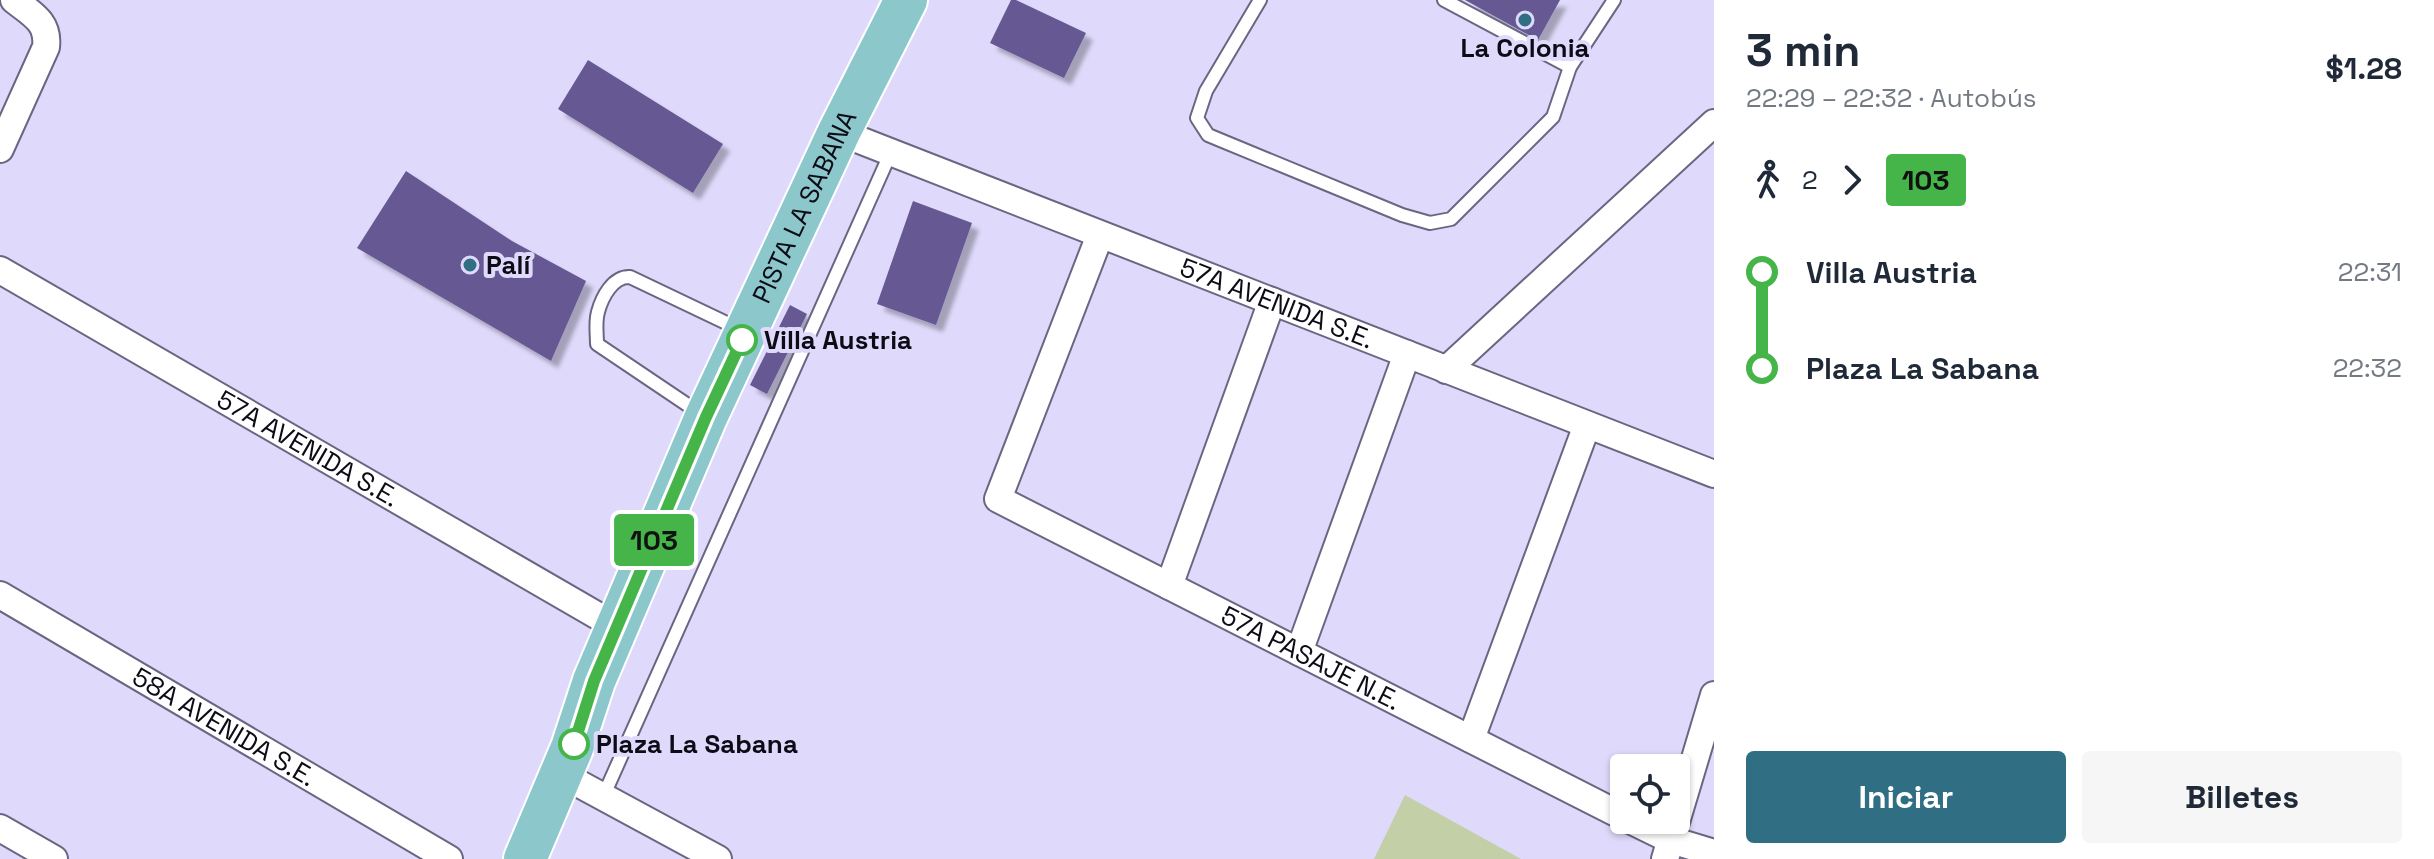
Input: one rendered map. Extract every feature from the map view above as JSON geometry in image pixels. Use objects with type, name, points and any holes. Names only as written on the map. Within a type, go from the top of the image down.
[{"type":"main road","name":"PISTA LA SABANA","points":[[525,859],[561,774],[594,681],[706,417],[839,132],[906,0]]},
{"type":"street","points":[[0,17],[12,0],[41,20],[47,37],[46,47],[0,149]]},
{"type":"street","points":[[1446,370],[1714,123]]},
{"type":"street","name":"57A AVENIDA S.E.","points":[[839,132],[1714,474]]},
{"type":"street","name":"57A PASAJE N.E.","points":[[1100,235],[998,499],[1610,810]]},
{"type":"street","name":"57A AVENIDA S.E.","points":[[0,270],[617,627]]},
{"type":"street","points":[[1169,586],[1272,301]]},
{"type":"street","points":[[1299,652],[1407,354]]},
{"type":"street","points":[[1471,739],[1587,425]]},
{"type":"street","name":"58A AVENIDA S.E.","points":[[0,595],[449,859]]},
{"type":"street","points":[[1668,850],[1714,695]]},
{"type":"street","points":[[561,774],[718,859]]},
{"type":"street","points":[[0,828],[54,859]]},
{"type":"street","points":[[1648,834],[1668,850],[1714,853]]},
{"type":"lane","points":[[1260,0],[1206,91],[1197,118],[1208,135],[1402,215],[1430,223],[1451,219],[1553,117],[1570,67],[1614,0]]},
{"type":"lane","points":[[1444,0],[1570,67]]},
{"type":"lane","points":[[603,797],[891,152]]},
{"type":"lane","points":[[706,417],[597,344],[598,310],[615,280],[630,277],[745,332]]},
{"type":"green space","points":[[1405,795],[1521,859],[1374,859]]},
{"type":"building","points":[[1011,0],[1086,33],[1064,78],[990,43]]},
{"type":"building","name":"La Colonia","points":[[1465,0],[1560,0],[1538,40]]},
{"type":"building","points":[[588,60],[723,144],[693,193],[558,109]]},
{"type":"building","name":"Palí","points":[[406,171],[512,241],[586,281],[551,361],[357,248]]},
{"type":"building","points":[[913,201],[972,223],[936,325],[877,304]]},
{"type":"building","points":[[790,305],[807,314],[767,394],[750,385]]},
{"type":"bus line","name":"103","points":[[574,744],[594,681],[742,340]]},
{"type":"place","name":"La Colonia","points":[[1525,20]]},
{"type":"place","name":"Palí","points":[[470,265]]},
{"type":"place","name":"Villa Austria","points":[[742,340]]},
{"type":"place","name":"Plaza La Sabana","points":[[574,744]]}]
